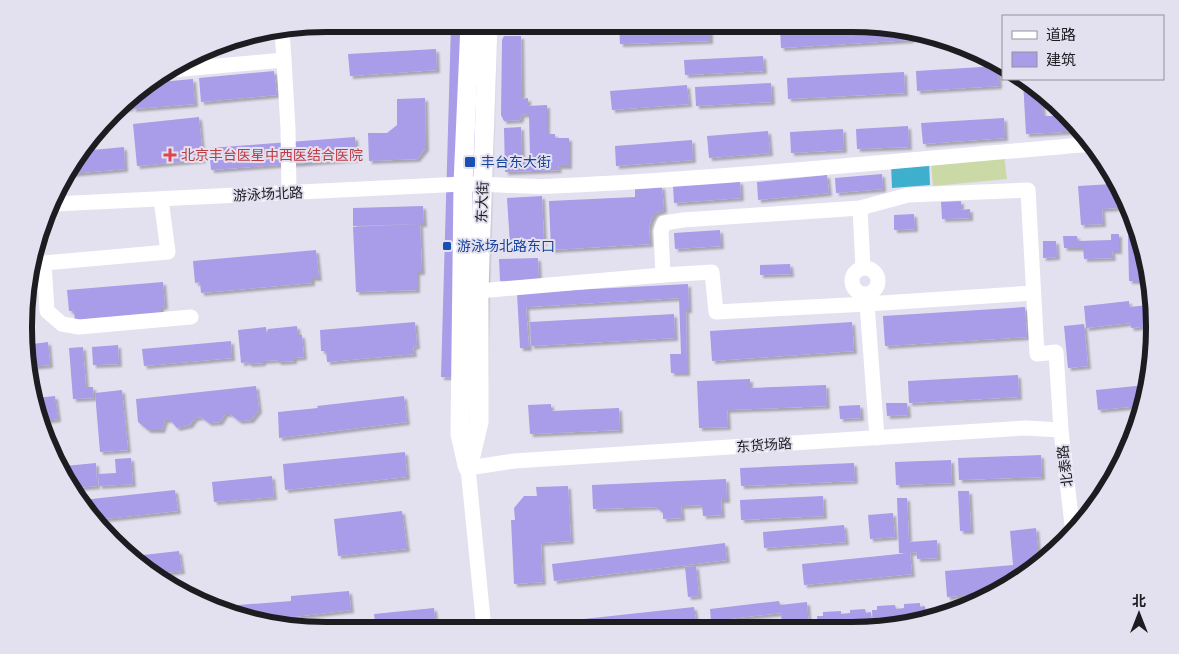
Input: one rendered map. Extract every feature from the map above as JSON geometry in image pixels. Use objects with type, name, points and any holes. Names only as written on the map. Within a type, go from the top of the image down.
[{"type":"main road","name":"东大街","points":[[468,468],[460,434],[463,184],[470,32]]},
{"type":"main road","name":"东大街","points":[[468,468],[480,422],[479,290],[488,32]]},
{"type":"street","points":[[282,36],[288,129],[289,193]]},
{"type":"street","points":[[186,69],[284,60]]},
{"type":"street","name":"游泳场北路","points":[[60,204],[482,183],[551,186],[676,180],[1083,145]]},
{"type":"street","points":[[479,290],[712,272],[716,312],[866,299],[1033,293],[1028,190],[908,195],[860,208],[683,220],[664,223],[661,231],[662,275]]},
{"type":"street","points":[[161,199],[168,252],[44,263],[47,311],[62,324],[79,327],[191,317]]},
{"type":"street","points":[[860,208],[864,268],[854,273],[852,284],[856,291],[866,299],[877,438]]},
{"type":"street","name":"北泰路","points":[[1033,293],[1037,354],[1056,352],[1061,430],[1072,522]]},
{"type":"street","name":"东货场路","points":[[468,468],[514,461],[1025,428],[1061,430]]},
{"type":"street","name":"东大街","points":[[468,468],[483,622]]},
{"type":"green space","points":[[1004,155],[1007,179],[933,186],[931,162]]},
{"type":"water","points":[[929,161],[930,185],[892,188],[891,164]]},
{"type":"building","points":[[451,32],[493,32],[484,378],[441,377]]},
{"type":"building","points":[[619,32],[710,32],[710,41],[620,44]]},
{"type":"building","points":[[780,32],[852,32],[911,39],[911,40],[781,48]]},
{"type":"building","points":[[504,36],[521,36],[522,99],[528,98],[528,106],[547,105],[547,134],[555,134],[555,138],[569,138],[569,166],[558,166],[559,170],[505,172],[504,128],[521,127],[522,157],[530,157],[529,115],[522,114],[520,120],[504,121],[501,115],[502,40]]},
{"type":"building","points":[[436,49],[437,70],[350,76],[348,54]]},
{"type":"building","points":[[763,56],[764,71],[685,75],[684,60]]},
{"type":"building","points":[[989,67],[998,72],[999,86],[917,91],[916,71]]},
{"type":"building","points":[[274,71],[277,95],[201,102],[199,78]]},
{"type":"building","points":[[904,72],[905,93],[788,99],[787,78]]},
{"type":"building","points":[[193,79],[195,104],[133,109],[133,106],[164,82]]},
{"type":"building","points":[[771,83],[772,102],[696,106],[695,87]]},
{"type":"building","points":[[687,85],[689,104],[612,110],[610,91]]},
{"type":"building","points":[[1023,87],[1043,104],[1043,116],[1053,116],[1053,112],[1072,131],[1026,134]]},
{"type":"building","points":[[425,98],[426,148],[417,159],[369,161],[368,133],[387,133],[397,125],[397,99]]},
{"type":"building","points":[[199,117],[203,160],[137,166],[133,124]]},
{"type":"building","points":[[1004,118],[1005,138],[923,144],[921,123]]},
{"type":"building","points":[[908,126],[909,147],[857,149],[856,129]]},
{"type":"building","points":[[843,129],[844,150],[791,153],[790,132]]},
{"type":"building","points":[[768,131],[770,153],[709,158],[707,136]]},
{"type":"building","points":[[355,137],[357,159],[211,170],[209,148]]},
{"type":"building","points":[[692,140],[693,160],[616,166],[615,146]]},
{"type":"building","points":[[124,147],[125,169],[76,173],[91,150]]},
{"type":"building","points":[[882,174],[883,189],[836,193],[835,178]]},
{"type":"building","points":[[827,175],[829,193],[758,200],[757,182]]},
{"type":"building","points":[[740,181],[741,198],[674,203],[673,186]]},
{"type":"building","points":[[1109,184],[1118,202],[1116,202],[1117,208],[1102,209],[1103,224],[1081,225],[1078,186]]},
{"type":"building","points":[[662,186],[664,210],[655,213],[651,220],[649,228],[650,244],[551,250],[549,201],[635,197],[635,188]]},
{"type":"building","points":[[542,196],[544,243],[510,245],[507,198]]},
{"type":"building","points":[[961,201],[961,210],[970,209],[970,218],[942,219],[941,202]]},
{"type":"building","points":[[423,206],[424,224],[420,224],[422,272],[417,272],[417,290],[356,292],[353,227],[418,224],[353,226],[353,208]]},
{"type":"building","points":[[914,214],[915,229],[894,230],[894,215]]},
{"type":"building","points":[[720,230],[721,246],[675,249],[674,233]]},
{"type":"building","points":[[1111,234],[1119,234],[1119,251],[1112,251],[1113,258],[1084,259],[1083,248],[1064,248],[1063,236],[1077,236],[1078,241],[1111,240]]},
{"type":"building","points":[[1128,236],[1132,236],[1143,281],[1129,281]]},
{"type":"building","points":[[1043,241],[1056,241],[1057,257],[1043,258]]},
{"type":"building","points":[[316,250],[319,278],[312,278],[312,283],[201,293],[200,282],[195,283],[193,261]]},
{"type":"building","points":[[538,258],[539,280],[500,281],[499,259]]},
{"type":"building","points":[[790,264],[791,274],[760,275],[760,265]]},
{"type":"building","points":[[163,282],[165,306],[161,307],[161,315],[75,322],[74,311],[69,311],[67,290]]},
{"type":"building","points":[[688,284],[689,310],[686,310],[687,373],[671,373],[670,354],[681,354],[679,298],[526,307],[529,348],[520,348],[517,293]]},
{"type":"building","points":[[1129,301],[1129,307],[1146,305],[1146,326],[1131,328],[1130,323],[1086,328],[1084,306]]},
{"type":"building","points":[[1025,307],[1027,337],[885,346],[883,316]]},
{"type":"building","points":[[674,314],[675,338],[531,346],[530,322]]},
{"type":"building","points":[[415,322],[417,346],[413,347],[414,354],[327,362],[326,351],[321,351],[320,330]]},
{"type":"building","points":[[852,322],[854,351],[712,361],[710,331]]},
{"type":"building","points":[[1084,324],[1088,366],[1068,368],[1064,326]]},
{"type":"building","points":[[297,326],[298,335],[302,335],[304,357],[294,358],[294,361],[278,362],[277,360],[263,361],[263,363],[241,363],[238,330],[266,327],[268,338],[268,329]]},
{"type":"building","points":[[231,341],[232,358],[144,366],[142,349]]},
{"type":"building","points":[[48,342],[50,365],[35,366],[33,344]]},
{"type":"building","points":[[118,345],[119,364],[93,365],[92,347]]},
{"type":"building","points":[[83,347],[86,387],[93,387],[94,398],[73,399],[69,348]]},
{"type":"building","points":[[1018,375],[1019,397],[909,403],[908,381]]},
{"type":"building","points":[[750,379],[750,388],[826,385],[827,406],[727,410],[728,427],[699,428],[697,381]]},
{"type":"building","points":[[256,386],[259,410],[251,420],[239,421],[230,414],[225,414],[220,422],[209,423],[201,417],[195,418],[190,425],[177,428],[170,420],[165,420],[162,430],[148,430],[138,422],[136,399]]},
{"type":"building","points":[[1141,386],[1135,406],[1098,410],[1096,390]]},
{"type":"building","points":[[122,390],[128,450],[100,452],[95,393]]},
{"type":"building","points":[[55,396],[58,419],[48,420],[42,397]]},
{"type":"building","points":[[404,396],[407,422],[279,438],[278,412]]},
{"type":"building","points":[[886,403],[907,403],[908,415],[887,416]]},
{"type":"building","points":[[551,404],[551,411],[619,408],[620,430],[530,434],[528,405]]},
{"type":"building","points":[[860,405],[861,418],[840,419],[839,406]]},
{"type":"building","points":[[405,452],[407,477],[285,490],[283,464]]},
{"type":"building","points":[[1041,455],[1042,477],[959,480],[958,458]]},
{"type":"building","points":[[131,458],[133,484],[99,486],[98,474],[116,473],[115,459]]},
{"type":"building","points":[[951,460],[952,483],[896,485],[895,462]]},
{"type":"building","points":[[96,463],[97,486],[80,488],[68,466]]},
{"type":"building","points":[[854,463],[855,481],[741,486],[740,468]]},
{"type":"building","points":[[272,476],[274,497],[214,502],[212,482]]},
{"type":"building","points":[[726,479],[727,500],[721,500],[722,515],[703,516],[702,505],[681,506],[682,518],[663,519],[663,513],[656,507],[593,509],[592,485]]},
{"type":"building","points":[[568,486],[571,541],[541,543],[543,582],[514,584],[511,520],[515,520],[514,508],[524,496],[537,496],[536,487]]},
{"type":"building","points":[[175,490],[178,511],[104,519],[88,499]]},
{"type":"building","points":[[958,491],[969,491],[971,531],[960,531]]},
{"type":"building","points":[[823,496],[824,516],[741,520],[740,500]]},
{"type":"building","points":[[897,498],[907,498],[909,542],[937,540],[938,558],[917,559],[917,552],[910,553],[912,574],[804,585],[802,564],[908,553],[899,553]]},
{"type":"building","points":[[402,511],[407,549],[338,556],[334,519]]},
{"type":"building","points":[[893,513],[895,537],[870,539],[868,515]]},
{"type":"building","points":[[844,525],[846,542],[764,548],[763,532]]},
{"type":"building","points":[[1036,528],[1038,555],[1016,572],[974,595],[947,597],[945,571],[1013,565],[1010,531]]},
{"type":"building","points":[[725,543],[727,560],[554,581],[552,564]]},
{"type":"building","points":[[179,551],[182,571],[165,573],[141,555]]},
{"type":"building","points":[[696,566],[699,596],[688,597],[685,567]]},
{"type":"building","points":[[349,591],[351,610],[282,618],[231,606],[291,601],[291,596]]},
{"type":"building","points":[[779,601],[780,605],[807,602],[809,622],[782,622],[781,613],[711,621],[710,609]]},
{"type":"building","points":[[920,603],[920,607],[925,606],[925,612],[873,621],[872,610],[877,610],[877,606],[895,605],[896,609],[904,608],[904,604]]},
{"type":"building","points":[[694,607],[696,622],[556,622]]},
{"type":"building","points":[[434,608],[435,622],[375,622],[374,614]]},
{"type":"building","points":[[865,609],[866,613],[871,612],[872,621],[818,622],[817,616],[823,616],[823,612],[841,611],[841,614],[850,613],[850,610]]},
{"type":"place","name":"北京丰台医星中西医结合医院","points":[[170,155]]},
{"type":"place","name":"丰台东大街","points":[[470,162]]},
{"type":"place","name":"游泳场北路东口","points":[[447,246]]}]
